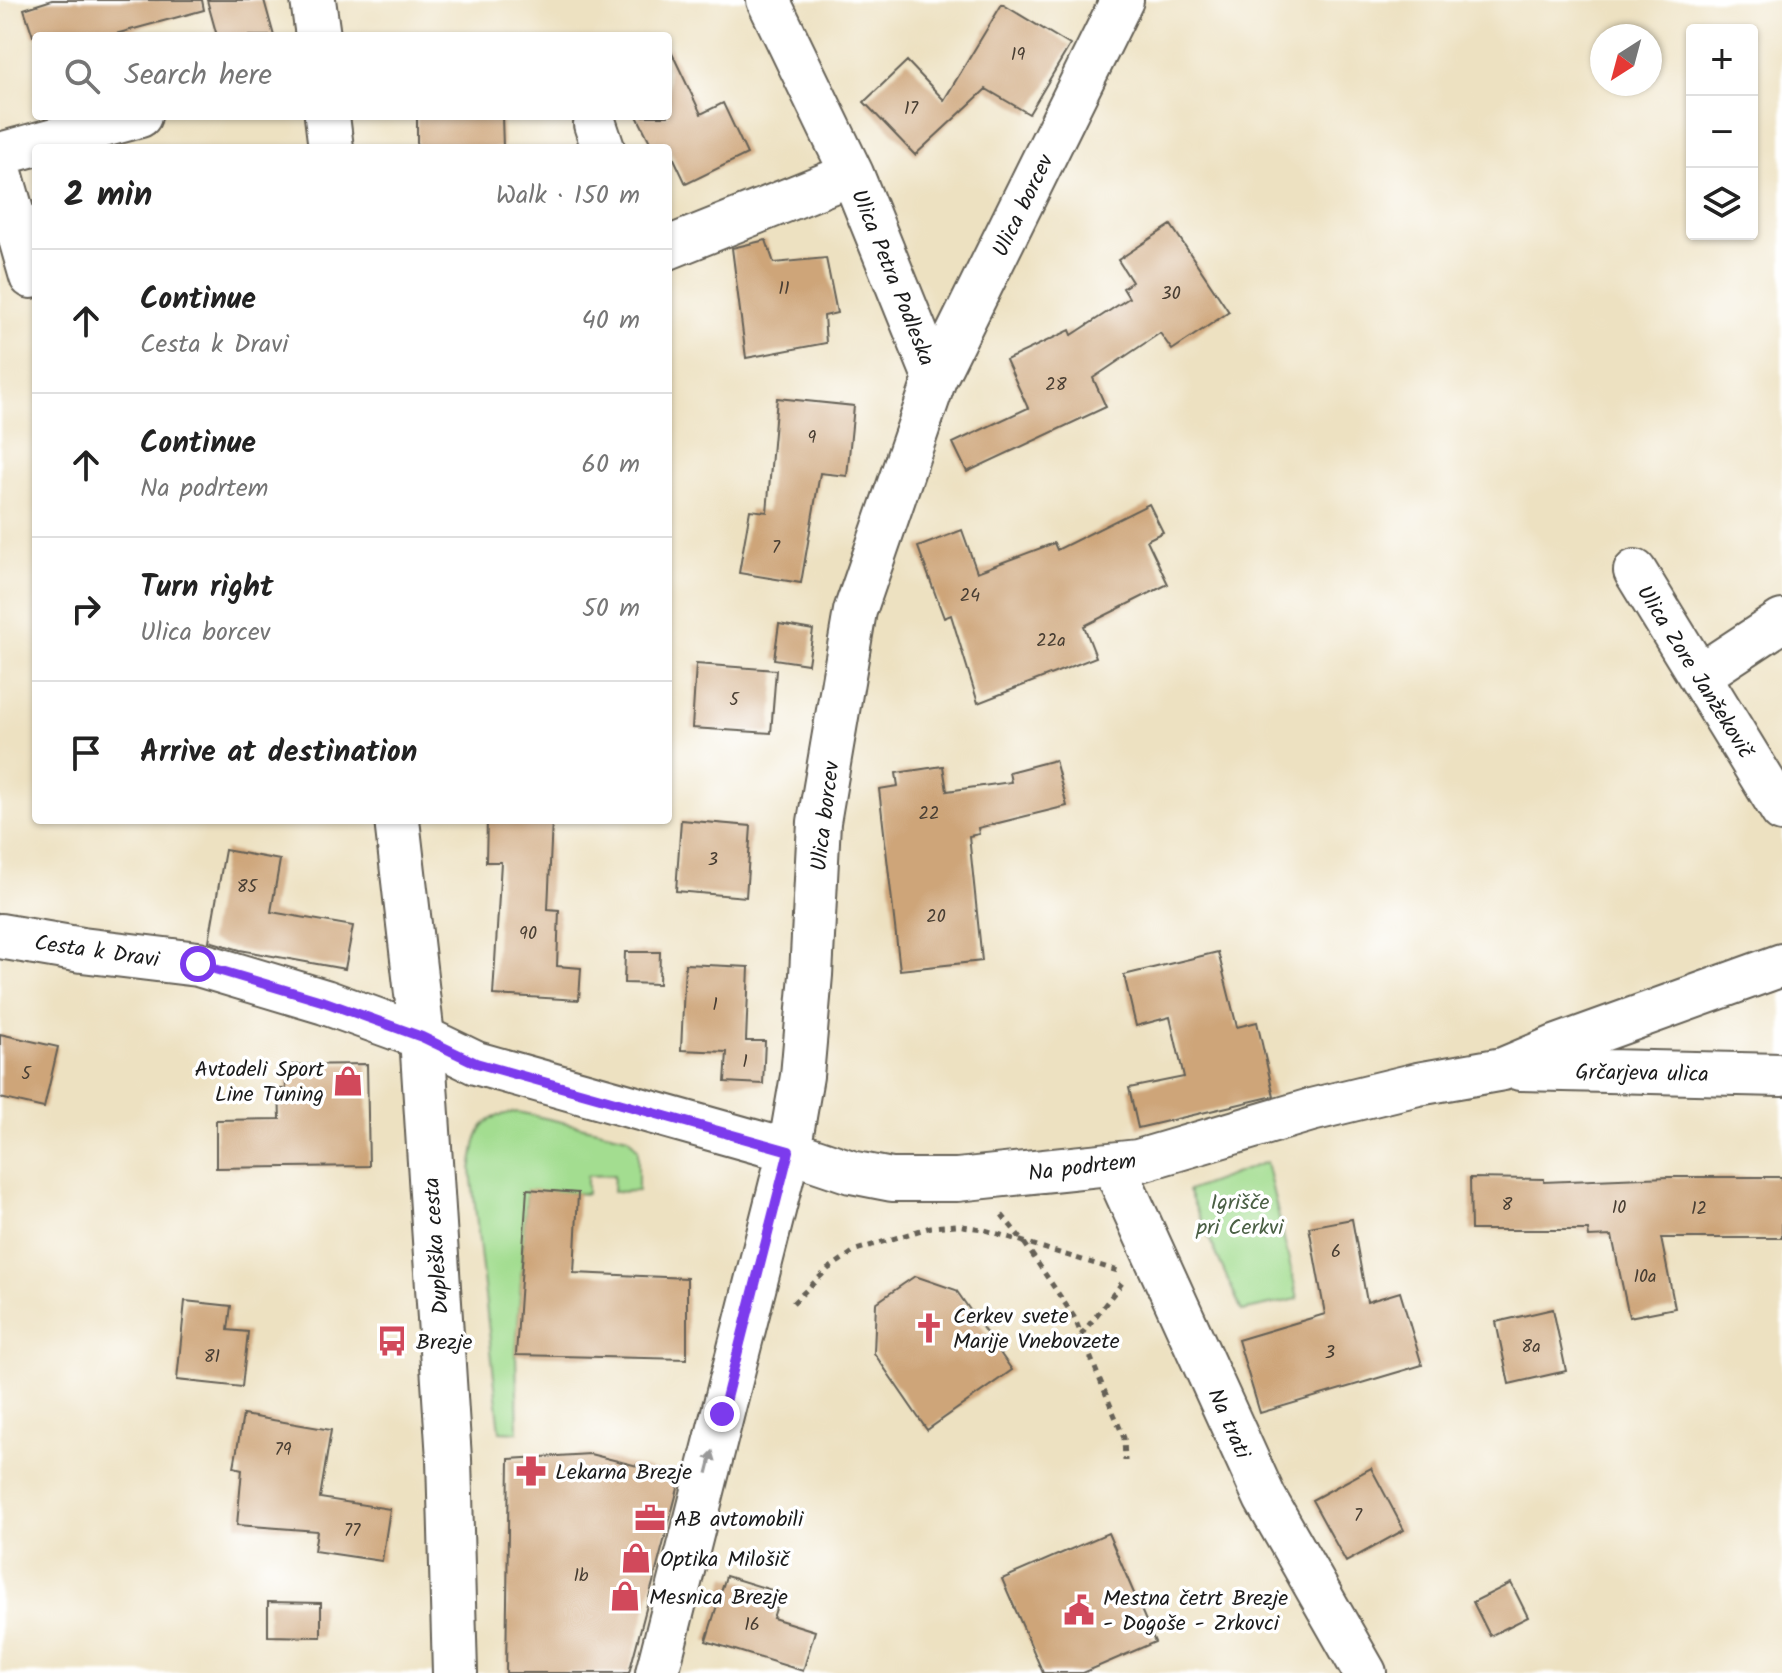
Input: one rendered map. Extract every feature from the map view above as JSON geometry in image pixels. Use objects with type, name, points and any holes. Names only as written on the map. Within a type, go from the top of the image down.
[{"type":"street","points":[[313,0],[317,32]]},
{"type":"street","name":"Ulica Petra Podleska","points":[[768,0],[852,174],[935,379]]},
{"type":"street","name":"Ulica borcev","points":[[657,1673],[789,1151],[802,1076],[819,822],[855,611],[935,379],[1122,0]]},
{"type":"street","points":[[37,144],[125,120]]},
{"type":"street","points":[[328,120],[330,144]]},
{"type":"street","points":[[0,154],[32,145]]},
{"type":"street","points":[[0,169],[31,277]]},
{"type":"street","name":"Ulica Petra Podleska","points":[[672,246],[852,174]]},
{"type":"street","name":"Ulica Zore Janžekovič","points":[[1635,571],[1782,811]]},
{"type":"street","points":[[1700,675],[1782,621]]},
{"type":"street","name":"Dupleška cesta","points":[[397,824],[422,1037],[449,1459],[455,1673]]},
{"type":"street","name":"Cesta k Dravi","points":[[0,936],[198,964],[325,1002],[422,1037]]},
{"type":"street","name":"Na podrtem","points":[[422,1037],[476,1063],[789,1151],[851,1172],[892,1180],[957,1180],[1138,1161],[1311,1110],[1418,1084],[1503,1069],[1555,1047],[1782,965]]},
{"type":"street","name":"Grčarjeva ulica","points":[[1503,1069],[1782,1075]]},
{"type":"street","name":"Na trati","points":[[1113,1164],[1265,1498],[1365,1673]]},
{"type":"path","points":[[995,1207],[1023,1241],[1074,1317],[1124,1438],[1125,1461]]},
{"type":"path","points":[[784,1312],[828,1269],[856,1250],[931,1227],[956,1225],[982,1229],[1129,1275],[1081,1335]]},
{"type":"green space","points":[[518,1112],[628,1137],[638,1149],[638,1191],[613,1192],[614,1175],[587,1176],[587,1194],[527,1190],[516,1354],[518,1432],[500,1431],[471,1170],[481,1129],[494,1118]]},
{"type":"green space","name":"Igrišče pri Cerkvi","points":[[1266,1162],[1298,1299],[1242,1311],[1188,1191]]},
{"type":"building","points":[[52,0],[202,0],[204,10],[123,32],[32,33],[24,9]]},
{"type":"building","points":[[207,0],[264,0],[273,32],[216,32]]},
{"type":"building","points":[[1002,4],[1070,45],[1029,114],[986,89],[915,155],[864,102],[907,61],[944,100]]},
{"type":"building","points":[[672,53],[701,114],[723,103],[747,154],[686,184],[672,154],[672,144],[651,144],[639,120],[672,120]]},
{"type":"building","points":[[417,120],[502,120],[503,144],[417,144]]},
{"type":"building","points":[[1171,225],[1229,312],[1172,350],[1160,333],[1093,378],[1106,407],[967,472],[953,443],[1028,408],[1006,360],[1070,330],[1072,335],[1129,298],[1123,288],[1132,282],[1118,260]]},
{"type":"building","points":[[766,240],[774,263],[826,258],[837,313],[824,316],[826,343],[746,358],[732,248]]},
{"type":"building","points":[[777,398],[854,406],[847,476],[820,473],[801,583],[739,573],[750,510],[767,512]]},
{"type":"building","points":[[1149,504],[1163,532],[1147,540],[1168,584],[1084,626],[1096,657],[978,703],[951,615],[944,618],[918,547],[962,530],[977,572],[1054,543],[1057,550]]},
{"type":"building","points":[[779,624],[813,630],[808,664],[774,659]]},
{"type":"building","points":[[696,664],[776,670],[771,733],[692,728]]},
{"type":"building","points":[[1055,760],[1067,806],[978,828],[979,834],[969,836],[982,961],[900,970],[879,789],[898,786],[896,773],[943,766],[947,791],[1011,782],[1009,772]]},
{"type":"building","points":[[681,820],[751,826],[746,897],[676,891]]},
{"type":"building","points":[[487,824],[552,824],[548,909],[559,910],[557,966],[581,968],[579,1000],[493,995],[501,862],[486,862]]},
{"type":"building","points":[[225,850],[280,860],[271,912],[353,926],[345,969],[240,950],[209,941]]},
{"type":"building","points":[[625,952],[660,952],[659,984],[624,983]]},
{"type":"building","points":[[1218,952],[1237,1027],[1257,1022],[1274,1096],[1138,1128],[1129,1088],[1184,1077],[1170,1017],[1136,1026],[1124,975]]},
{"type":"building","points":[[685,964],[749,967],[746,1041],[765,1041],[763,1084],[725,1082],[727,1052],[681,1050]]},
{"type":"building","points":[[0,1034],[58,1047],[44,1108],[0,1098]]},
{"type":"building","points":[[367,1064],[369,1166],[216,1168],[216,1120],[280,1119],[279,1089],[286,1089],[285,1065]]},
{"type":"building","points":[[1782,1177],[1782,1238],[1661,1238],[1675,1308],[1629,1317],[1612,1236],[1589,1237],[1588,1230],[1471,1230],[1470,1178],[1544,1179],[1544,1182]]},
{"type":"building","points":[[527,1189],[578,1193],[574,1273],[687,1278],[687,1359],[516,1355]]},
{"type":"building","points":[[1352,1219],[1367,1302],[1400,1292],[1422,1365],[1260,1413],[1238,1340],[1325,1314],[1309,1227]]},
{"type":"building","name":"Cerkev svete Marije Vnebovzete","points":[[915,1276],[956,1290],[1012,1370],[927,1430],[874,1353],[876,1303]]},
{"type":"building","points":[[185,1301],[231,1306],[228,1330],[248,1332],[242,1387],[177,1380]]},
{"type":"building","points":[[1553,1309],[1566,1371],[1509,1384],[1496,1322]]},
{"type":"building","points":[[243,1415],[331,1430],[320,1498],[390,1509],[382,1561],[314,1551],[317,1531],[237,1525],[242,1469],[234,1467]]},
{"type":"building","points":[[590,1454],[681,1477],[629,1673],[506,1673],[509,1459]]},
{"type":"building","points":[[1371,1468],[1404,1530],[1346,1562],[1312,1500]]},
{"type":"building","name":"Mestna četrt Brezje - Dogoše - Zrkovci","points":[[1108,1533],[1155,1642],[1083,1673],[1043,1673],[1002,1579]]},
{"type":"building","points":[[726,1576],[781,1593],[773,1618],[815,1631],[803,1671],[706,1641]]},
{"type":"building","points":[[1511,1583],[1528,1617],[1490,1636],[1473,1602]]},
{"type":"building","points":[[268,1602],[321,1603],[321,1637],[268,1636]]},
{"type":"place","name":"Avtodeli Sport Line Tuning","points":[[348,1081]]},
{"type":"place","name":"Cerkev svete Marije Vnebovzete","points":[[929,1328]]},
{"type":"place","name":"Brezje","points":[[392,1341]]},
{"type":"place","name":"Lekarna Brezje","points":[[531,1471]]},
{"type":"place","name":"AB avtomobili","points":[[650,1518]]},
{"type":"place","name":"Optika Milošič","points":[[636,1558]]},
{"type":"place","name":"Mesnica Brezje","points":[[625,1596]]},
{"type":"place","name":"Mestna četrt Brezje - Dogoše - Zrkovci","points":[[1079,1610]]},
{"type":"route","points":[[198,964],[325,1002],[422,1037],[476,1063],[789,1151],[722,1414]]}]
